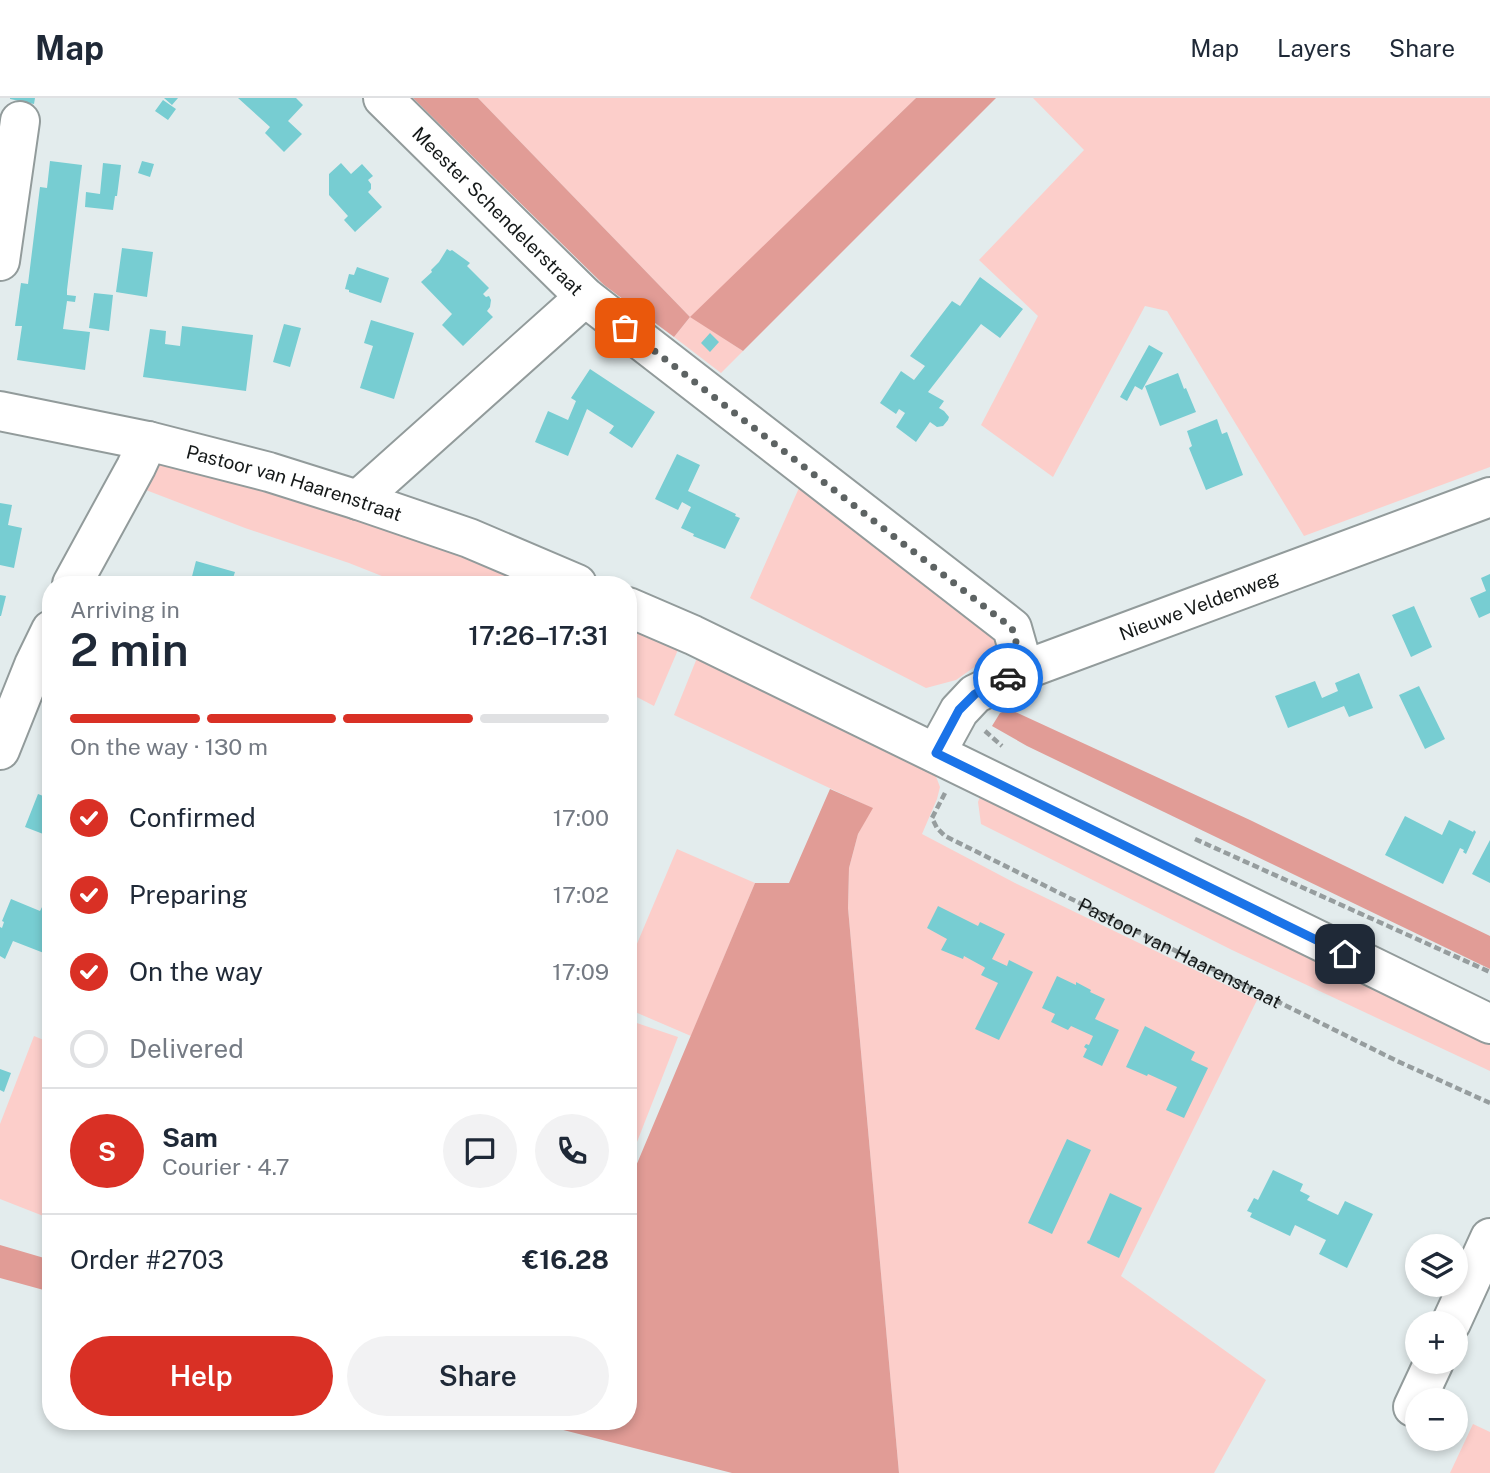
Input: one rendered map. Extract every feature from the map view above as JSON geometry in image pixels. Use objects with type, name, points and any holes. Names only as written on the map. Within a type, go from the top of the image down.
[{"type":"street","name":"Meester Schendelerstraat","points":[[383,98],[585,297],[1012,628],[1024,670]]},
{"type":"street","points":[[0,261],[20,121]]},
{"type":"street","points":[[358,499],[585,297]]},
{"type":"street","name":"Pastoor van Haarenstraat","points":[[0,411],[148,441],[269,472],[358,499],[469,538],[558,576]]},
{"type":"street","points":[[76,576],[148,441]]},
{"type":"street","name":"Nieuwe Veldenweg","points":[[947,758],[959,710],[975,694],[1024,670],[1490,496]]},
{"type":"street","points":[[637,611],[947,758],[1490,1024]]},
{"type":"street","points":[[0,750],[42,649]]},
{"type":"street","points":[[1457,1311],[1490,1238]]},
{"type":"path","name":"Pastoor van Haarenstraat","points":[[947,758],[932,818],[944,836],[1397,1061],[1490,1103]]},
{"type":"shaded area","points":[[413,98],[478,98],[690,317],[674,337],[604,285]]},
{"type":"shaded area","points":[[478,98],[916,98],[691,317],[743,351],[721,373],[674,337],[690,317]]},
{"type":"shaded area","points":[[916,98],[996,98],[743,351],[690,317]]},
{"type":"shaded area","points":[[1033,98],[1490,98],[1490,467],[1304,536],[1167,311],[1145,306],[1053,477],[981,425],[1038,316],[979,260],[1084,150]]},
{"type":"shaded area","points":[[162,461],[318,501],[521,576],[382,576],[138,487],[153,465]]},
{"type":"shaded area","points":[[803,479],[1005,643],[956,680],[926,688],[750,598]]},
{"type":"shaded area","points":[[637,626],[680,645],[654,706],[637,697]]},
{"type":"shaded area","points":[[699,653],[932,766],[940,787],[922,834],[1015,883],[1257,1000],[1121,1276],[1266,1380],[1214,1473],[899,1473],[848,908],[849,868],[858,834],[872,808],[674,715]]},
{"type":"shaded area","points":[[1009,709],[1250,820],[1490,936],[1490,969],[1027,746],[992,726],[1000,713]]},
{"type":"shaded area","points":[[830,789],[873,808],[858,834],[849,868],[848,908],[899,1473],[732,1473],[563,1430],[637,1430],[637,1164],[755,883],[789,883]]},
{"type":"shaded area","points":[[982,791],[1296,951],[1490,1045],[1490,1071],[1232,950],[981,824],[978,802]]},
{"type":"shaded area","points":[[677,849],[755,883],[691,1036],[637,1013],[637,944]]},
{"type":"shaded area","points":[[637,1023],[678,1037],[637,1142]]},
{"type":"shaded area","points":[[34,1036],[42,1039],[42,1215],[0,1199],[0,1124]]},
{"type":"shaded area","points":[[0,1245],[42,1257],[42,1290],[0,1278]]},
{"type":"shaded area","points":[[1473,1424],[1490,1432],[1490,1473],[1450,1473],[1460,1451],[1468,1451],[1468,1435]]},
{"type":"building","points":[[10,98],[35,98],[34,104]]},
{"type":"building","points":[[164,98],[178,98],[172,105]]},
{"type":"building","points":[[238,98],[296,98],[303,105],[288,121],[302,134],[284,152],[265,133],[270,127]]},
{"type":"building","points":[[163,100],[176,109],[168,120],[155,111]]},
{"type":"building","points":[[50,161],[82,165],[67,290],[67,295],[76,296],[75,302],[67,301],[63,329],[90,332],[85,370],[17,360],[22,326],[15,326],[21,283],[28,284],[40,187],[47,188]]},
{"type":"building","points":[[142,161],[154,164],[150,177],[138,173]]},
{"type":"building","points":[[103,163],[121,165],[113,210],[85,207],[86,192],[100,194]]},
{"type":"building","points":[[341,163],[351,174],[362,164],[373,176],[368,180],[371,189],[368,192],[382,207],[355,232],[344,220],[348,216],[329,195],[329,174]]},
{"type":"building","points":[[122,248],[153,252],[147,297],[116,292]]},
{"type":"building","points":[[447,249],[470,263],[467,266],[489,288],[483,294],[491,300],[487,311],[493,317],[463,346],[442,325],[452,314],[421,282],[432,272]]},
{"type":"building","points":[[357,267],[389,278],[381,303],[345,289],[349,274],[354,275]]},
{"type":"building","points":[[980,277],[1023,309],[1000,338],[981,324],[928,392],[944,401],[939,408],[949,417],[948,420],[943,426],[937,427],[930,422],[916,442],[896,427],[905,413],[899,409],[896,414],[880,403],[901,371],[914,380],[925,366],[910,356],[952,301],[960,306]]},
{"type":"building","points":[[94,293],[113,295],[109,331],[89,328]]},
{"type":"building","points":[[371,320],[414,333],[394,399],[360,388],[373,346],[364,343]]},
{"type":"building","points":[[284,324],[301,328],[290,367],[273,362]]},
{"type":"building","points":[[182,326],[253,335],[246,391],[143,377],[150,329],[166,331],[165,344],[180,346]]},
{"type":"building","points":[[710,333],[719,342],[710,352],[701,343]]},
{"type":"building","points":[[1149,345],[1163,353],[1142,390],[1135,386],[1127,401],[1120,397]]},
{"type":"building","points":[[590,369],[655,412],[632,448],[609,433],[614,426],[587,409],[568,456],[535,442],[548,411],[568,420],[576,401],[571,398]]},
{"type":"building","points":[[1178,373],[1196,412],[1160,426],[1145,386]]},
{"type":"building","points":[[1217,419],[1222,434],[1227,432],[1243,475],[1206,490],[1189,448],[1192,446],[1187,431]]},
{"type":"building","points":[[677,454],[700,465],[688,491],[740,518],[725,549],[681,528],[691,507],[682,502],[678,510],[655,499]]},
{"type":"building","points":[[0,503],[12,505],[8,525],[22,528],[14,568],[0,565]]},
{"type":"building","points":[[196,561],[235,572],[234,576],[192,576]]},
{"type":"building","points":[[1490,574],[1490,613],[1479,618],[1470,598],[1486,591],[1481,578]]},
{"type":"building","points":[[0,595],[6,596],[1,616],[0,616]]},
{"type":"building","points":[[1414,606],[1432,647],[1411,657],[1392,615]]},
{"type":"building","points":[[1359,673],[1373,708],[1349,717],[1344,706],[1288,728],[1275,696],[1315,681],[1322,698],[1338,691],[1335,683]]},
{"type":"building","points":[[1419,686],[1445,739],[1425,749],[1399,695]]},
{"type":"building","points":[[38,794],[42,796],[42,834],[25,827]]},
{"type":"building","points":[[1405,816],[1442,835],[1449,820],[1476,832],[1466,854],[1460,848],[1443,884],[1385,855]]},
{"type":"building","points":[[1490,840],[1490,883],[1472,874]]},
{"type":"building","points":[[11,899],[40,911],[42,907],[42,952],[13,941],[5,959],[0,956],[2,921]]},
{"type":"building","points":[[938,906],[978,926],[980,922],[1005,934],[992,959],[1007,966],[1009,960],[1033,972],[999,1040],[975,1029],[998,983],[981,975],[984,967],[964,956],[963,959],[941,950],[947,939],[927,928]]},
{"type":"building","points":[[1057,976],[1076,985],[1076,982],[1105,999],[1095,1019],[1119,1030],[1102,1066],[1083,1057],[1087,1049],[1084,1047],[1089,1045],[1093,1036],[1071,1026],[1068,1030],[1051,1022],[1055,1014],[1042,1008]]},
{"type":"building","points":[[1145,1026],[1195,1052],[1191,1060],[1208,1068],[1184,1118],[1166,1110],[1177,1087],[1126,1067]]},
{"type":"building","points":[[0,1069],[11,1073],[4,1092],[0,1090]]},
{"type":"building","points":[[1067,1139],[1091,1150],[1052,1234],[1028,1223]]},
{"type":"building","points":[[1273,1170],[1303,1184],[1300,1191],[1310,1196],[1307,1200],[1338,1215],[1345,1201],[1373,1214],[1347,1268],[1319,1254],[1326,1240],[1295,1225],[1290,1236],[1250,1217],[1252,1213],[1247,1211],[1254,1198],[1258,1200]]},
{"type":"building","points":[[1110,1193],[1142,1208],[1119,1258],[1087,1243]]},
{"type":"way so far","points":[[625,328],[1012,628],[1024,670],[1008,678]]},
{"type":"route","points":[[1008,678],[975,694],[959,710],[936,753],[1345,954]]}]
